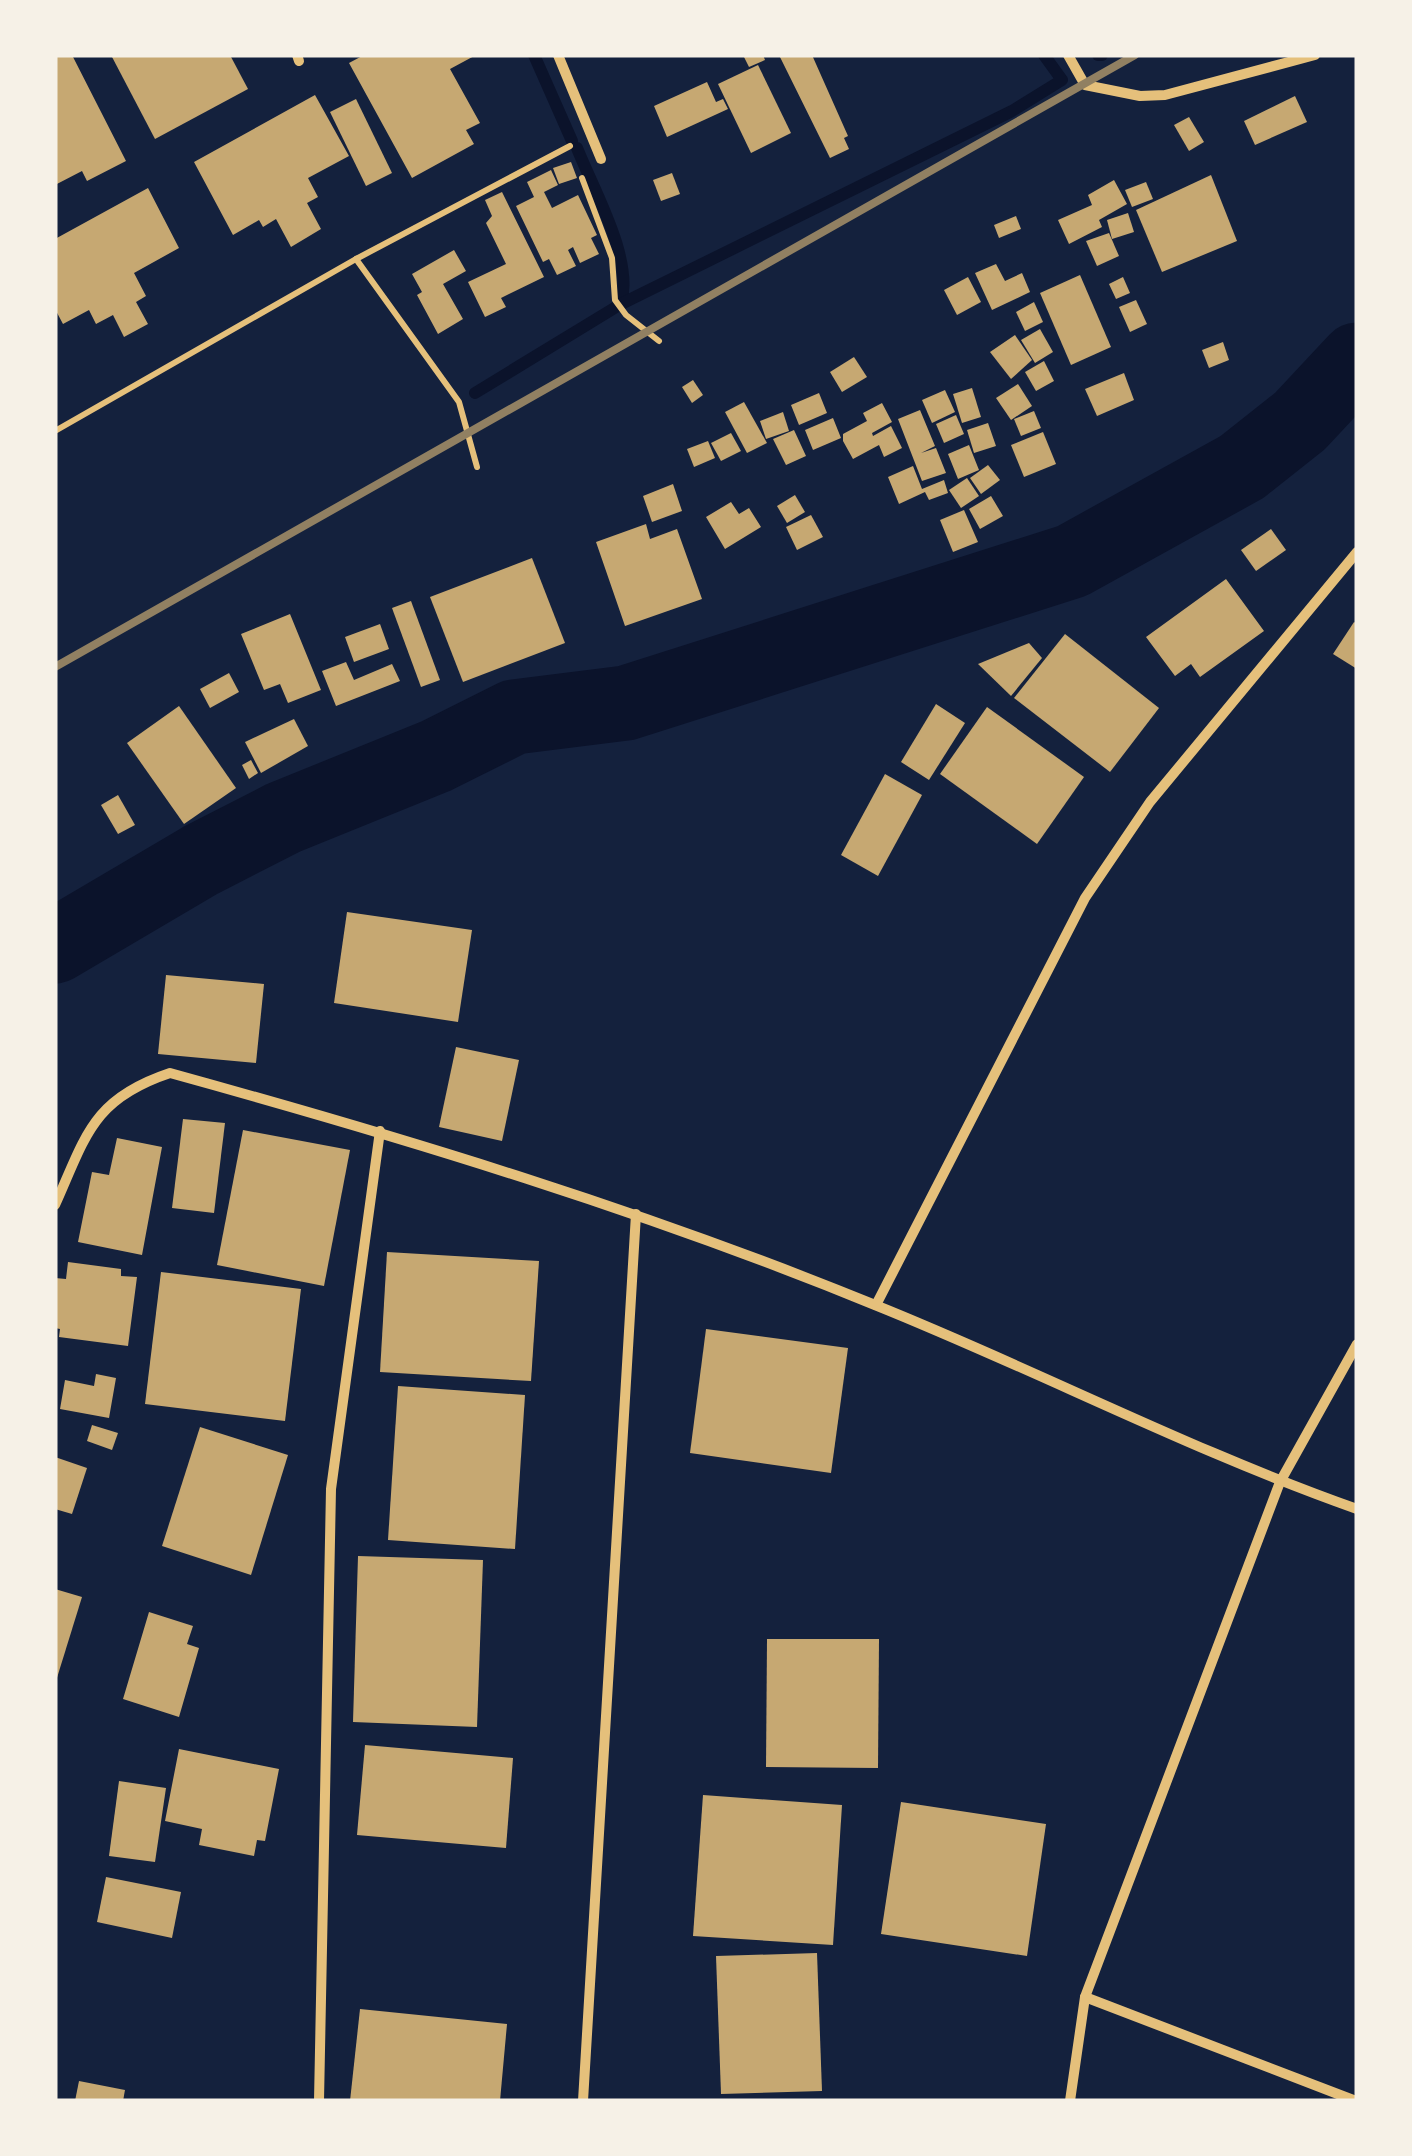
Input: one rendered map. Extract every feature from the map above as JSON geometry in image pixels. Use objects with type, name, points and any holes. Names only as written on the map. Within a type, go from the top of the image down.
[{"type":"street","points":[[558,55],[601,159]]},
{"type":"street","points":[[1068,55],[1085,85],[1140,96],[1165,95],[1315,55]]},
{"type":"street","points":[[876,1305],[1085,898],[1150,802],[1357,552]]},
{"type":"street","points":[[55,1205],[89,1129],[110,1103],[140,1084],[170,1073],[380,1131],[636,1214],[876,1305],[1280,1482],[1357,1509]]},
{"type":"street","points":[[319,2101],[331,1489],[380,1131]]},
{"type":"street","points":[[583,2101],[636,1214]]},
{"type":"street","points":[[1070,2101],[1086,1997],[1280,1482],[1357,1344]]},
{"type":"street","points":[[1086,1997],[1356,2101]]},
{"type":"path","points":[[55,431],[356,258],[568,148],[612,258],[614,300],[626,315],[659,341]]},
{"type":"path","points":[[356,258],[459,402],[477,467]]},
{"type":"building","points":[[55,55],[72,55],[126,161],[87,181],[82,171],[55,185]]},
{"type":"building","points":[[111,55],[230,55],[248,89],[155,139]]},
{"type":"building","points":[[364,55],[476,55],[450,69],[480,123],[466,130],[474,144],[412,178],[349,63]]},
{"type":"building","points":[[743,55],[763,55],[765,60],[749,67]]},
{"type":"building","points":[[779,55],[812,55],[848,136],[844,138],[849,149],[830,158]]},
{"type":"building","points":[[758,65],[791,133],[751,153],[718,84]]},
{"type":"building","points":[[707,82],[716,102],[723,99],[728,109],[667,137],[654,106]]},
{"type":"building","points":[[315,95],[349,156],[308,178],[318,197],[307,203],[321,229],[291,247],[276,219],[263,227],[259,220],[233,235],[194,162]]},
{"type":"building","points":[[1295,96],[1307,122],[1255,145],[1244,121]]},
{"type":"building","points":[[356,99],[392,173],[366,186],[330,112]]},
{"type":"building","points":[[1189,117],[1204,142],[1189,151],[1174,125]]},
{"type":"building","points":[[571,162],[577,178],[559,184],[553,168]]},
{"type":"building","points":[[551,170],[558,185],[544,192],[552,208],[578,195],[597,235],[591,238],[599,254],[580,263],[573,247],[568,250],[576,266],[557,275],[549,259],[543,262],[516,206],[534,197],[527,182]]},
{"type":"building","points":[[672,173],[680,194],[661,201],[653,180]]},
{"type":"building","points":[[1211,175],[1237,241],[1162,272],[1136,210]]},
{"type":"building","points":[[1114,180],[1127,204],[1099,220],[1102,227],[1069,244],[1058,220],[1092,205],[1088,195]]},
{"type":"building","points":[[1146,182],[1153,199],[1132,207],[1125,190]]},
{"type":"building","points":[[148,188],[179,248],[134,273],[146,296],[136,302],[148,324],[124,337],[113,315],[96,324],[89,310],[63,324],[55,309],[55,239]]},
{"type":"building","points":[[502,192],[544,277],[501,298],[506,307],[485,317],[468,282],[506,264],[486,223],[492,216],[485,200]]},
{"type":"building","points":[[1128,213],[1134,232],[1112,239],[1107,220]]},
{"type":"building","points":[[1016,216],[1021,229],[999,238],[994,225]]},
{"type":"building","points":[[1109,233],[1119,256],[1097,266],[1086,241]]},
{"type":"building","points":[[454,250],[466,271],[443,284],[463,319],[438,334],[417,295],[422,292],[412,274]]},
{"type":"building","points":[[996,264],[1005,281],[1022,273],[1030,292],[992,310],[975,273]]},
{"type":"building","points":[[1080,275],[1111,347],[1071,365],[1040,293]]},
{"type":"building","points":[[968,277],[981,302],[957,315],[944,290]]},
{"type":"building","points":[[1123,277],[1130,293],[1116,299],[1109,284]]},
{"type":"building","points":[[1136,300],[1147,324],[1130,332],[1119,307]]},
{"type":"building","points":[[1034,302],[1043,322],[1025,331],[1016,312]]},
{"type":"building","points":[[1040,329],[1053,352],[1035,363],[1021,340]]},
{"type":"building","points":[[1015,335],[1032,360],[1011,379],[990,352]]},
{"type":"building","points":[[1223,342],[1229,360],[1209,368],[1202,350]]},
{"type":"building","points":[[854,357],[867,377],[842,392],[830,372]]},
{"type":"building","points":[[1044,361],[1054,381],[1036,391],[1025,372]]},
{"type":"building","points":[[1124,373],[1134,400],[1097,416],[1085,389]]},
{"type":"building","points":[[693,380],[703,395],[692,403],[682,387]]},
{"type":"building","points":[[1018,384],[1032,406],[1011,420],[996,398]]},
{"type":"building","points":[[972,388],[981,417],[962,423],[953,394]]},
{"type":"building","points":[[945,390],[955,412],[932,423],[922,400]]},
{"type":"building","points":[[819,393],[827,413],[799,425],[791,405]]},
{"type":"building","points":[[744,402],[767,443],[747,453],[725,412]]},
{"type":"building","points":[[882,403],[892,422],[872,433],[873,436],[891,426],[902,448],[884,457],[879,445],[853,459],[843,434],[867,421],[863,413]]},
{"type":"building","points":[[920,410],[935,446],[921,453],[936,448],[946,473],[922,481],[898,419]]},
{"type":"building","points":[[1034,411],[1041,428],[1021,436],[1014,419]]},
{"type":"building","points":[[783,412],[789,431],[766,439],[760,421]]},
{"type":"building","points":[[956,415],[964,434],[944,443],[936,424]]},
{"type":"building","points":[[833,418],[841,438],[813,450],[805,430]]},
{"type":"building","points":[[988,423],[996,446],[974,453],[967,430]]},
{"type":"building","points":[[794,430],[806,456],[786,465],[773,439]]},
{"type":"building","points":[[1043,432],[1056,464],[1024,477],[1011,445]]},
{"type":"building","points":[[731,433],[741,451],[721,461],[711,443]]},
{"type":"building","points":[[708,441],[715,458],[694,467],[687,449]]},
{"type":"building","points":[[969,445],[979,470],[958,479],[948,454]]},
{"type":"building","points":[[988,465],[1000,480],[981,494],[970,478]]},
{"type":"building","points":[[913,466],[922,489],[944,480],[948,493],[929,500],[925,492],[899,504],[888,477]]},
{"type":"building","points":[[967,478],[979,496],[961,508],[949,490]]},
{"type":"building","points":[[673,484],[682,511],[652,522],[643,496]]},
{"type":"building","points":[[795,495],[805,512],[787,523],[777,506]]},
{"type":"building","points":[[991,496],[1003,516],[980,529],[969,509]]},
{"type":"building","points":[[731,502],[739,514],[749,508],[761,527],[725,549],[706,517]]},
{"type":"building","points":[[964,510],[978,542],[953,552],[940,520]]},
{"type":"building","points":[[811,515],[823,537],[797,550],[786,527]]},
{"type":"building","points":[[646,524],[650,539],[677,529],[702,599],[625,626],[596,542]]},
{"type":"building","points":[[1271,529],[1286,550],[1256,571],[1241,550]]},
{"type":"building","points":[[532,558],[565,643],[463,682],[430,597]]},
{"type":"building","points":[[1226,579],[1264,631],[1200,677],[1191,664],[1175,676],[1146,637]]},
{"type":"building","points":[[411,601],[440,680],[421,687],[392,608]]},
{"type":"building","points":[[290,614],[321,690],[288,703],[280,684],[264,690],[241,634]]},
{"type":"building","points":[[1354,622],[1357,624],[1357,669],[1333,654]]},
{"type":"building","points":[[380,624],[389,649],[354,662],[345,637]]},
{"type":"building","points":[[1065,634],[1159,708],[1110,772],[1014,698]]},
{"type":"building","points":[[1029,643],[1042,658],[1011,696],[978,664]]},
{"type":"building","points":[[346,662],[354,680],[392,664],[400,681],[336,706],[322,671]]},
{"type":"building","points":[[229,673],[239,692],[210,708],[200,689]]},
{"type":"building","points":[[936,704],[965,723],[929,780],[901,762]]},
{"type":"building","points":[[179,706],[236,788],[184,824],[127,743]]},
{"type":"building","points":[[987,707],[1084,777],[1037,844],[940,774]]},
{"type":"building","points":[[294,719],[308,746],[261,773],[245,742]]},
{"type":"building","points":[[251,760],[258,773],[249,779],[242,765]]},
{"type":"building","points":[[885,774],[922,795],[878,876],[841,855]]},
{"type":"building","points":[[118,795],[135,825],[118,834],[101,805]]},
{"type":"building","points":[[347,912],[472,930],[458,1022],[334,1003]]},
{"type":"building","points":[[166,975],[264,984],[256,1063],[158,1054]]},
{"type":"building","points":[[456,1047],[519,1060],[502,1141],[439,1127]]},
{"type":"building","points":[[183,1119],[225,1123],[214,1213],[172,1208]]},
{"type":"building","points":[[243,1130],[350,1150],[324,1286],[217,1265]]},
{"type":"building","points":[[117,1138],[162,1147],[142,1255],[78,1242],[92,1172],[109,1175]]},
{"type":"building","points":[[387,1252],[539,1261],[531,1381],[380,1372]]},
{"type":"building","points":[[68,1262],[121,1269],[121,1276],[137,1277],[128,1346],[59,1337],[60,1329],[55,1328],[55,1278],[66,1279]]},
{"type":"building","points":[[161,1272],[301,1289],[285,1421],[145,1404]]},
{"type":"building","points":[[706,1329],[848,1348],[831,1473],[690,1453]]},
{"type":"building","points":[[96,1374],[116,1378],[109,1418],[60,1409],[65,1380],[94,1386]]},
{"type":"building","points":[[398,1386],[525,1395],[515,1549],[388,1540]]},
{"type":"building","points":[[92,1425],[118,1433],[112,1450],[87,1441]]},
{"type":"building","points":[[200,1427],[288,1455],[251,1575],[162,1546]]},
{"type":"building","points":[[55,1457],[87,1468],[72,1514],[55,1509]]},
{"type":"building","points":[[358,1556],[483,1560],[477,1727],[353,1722]]},
{"type":"building","points":[[55,1589],[82,1597],[56,1681],[55,1681]]},
{"type":"building","points":[[149,1612],[193,1626],[187,1644],[199,1648],[179,1717],[123,1699]]},
{"type":"building","points":[[767,1639],[879,1639],[878,1768],[766,1767]]},
{"type":"building","points":[[365,1745],[513,1758],[506,1848],[357,1835]]},
{"type":"building","points":[[179,1749],[279,1769],[265,1841],[257,1840],[254,1856],[199,1845],[202,1829],[165,1821]]},
{"type":"building","points":[[119,1781],[166,1788],[155,1862],[109,1856]]},
{"type":"building","points":[[703,1795],[842,1805],[833,1945],[693,1936]]},
{"type":"building","points":[[901,1802],[1046,1824],[1027,1956],[881,1934]]},
{"type":"building","points":[[106,1877],[181,1892],[172,1938],[97,1922]]},
{"type":"building","points":[[817,1953],[822,2091],[721,2094],[716,1956]]},
{"type":"building","points":[[360,2009],[507,2024],[500,2101],[350,2101]]},
{"type":"building","points":[[79,2081],[125,2090],[123,2101],[75,2101]]},
{"type":"waterway","points":[[534,55],[572,141]]},
{"type":"waterway","points":[[475,393],[621,304],[1012,111],[1062,80],[1044,55]]},
{"type":"waterway","points":[[577,148],[617,246],[624,286],[621,304]]},
{"type":"waterway","points":[[55,946],[201,860],[283,818],[436,756],[514,717],[626,703],[1072,561],[1242,467],[1300,421],[1357,360]]},
{"type":"railway","points":[[55,667],[1135,55]]}]
